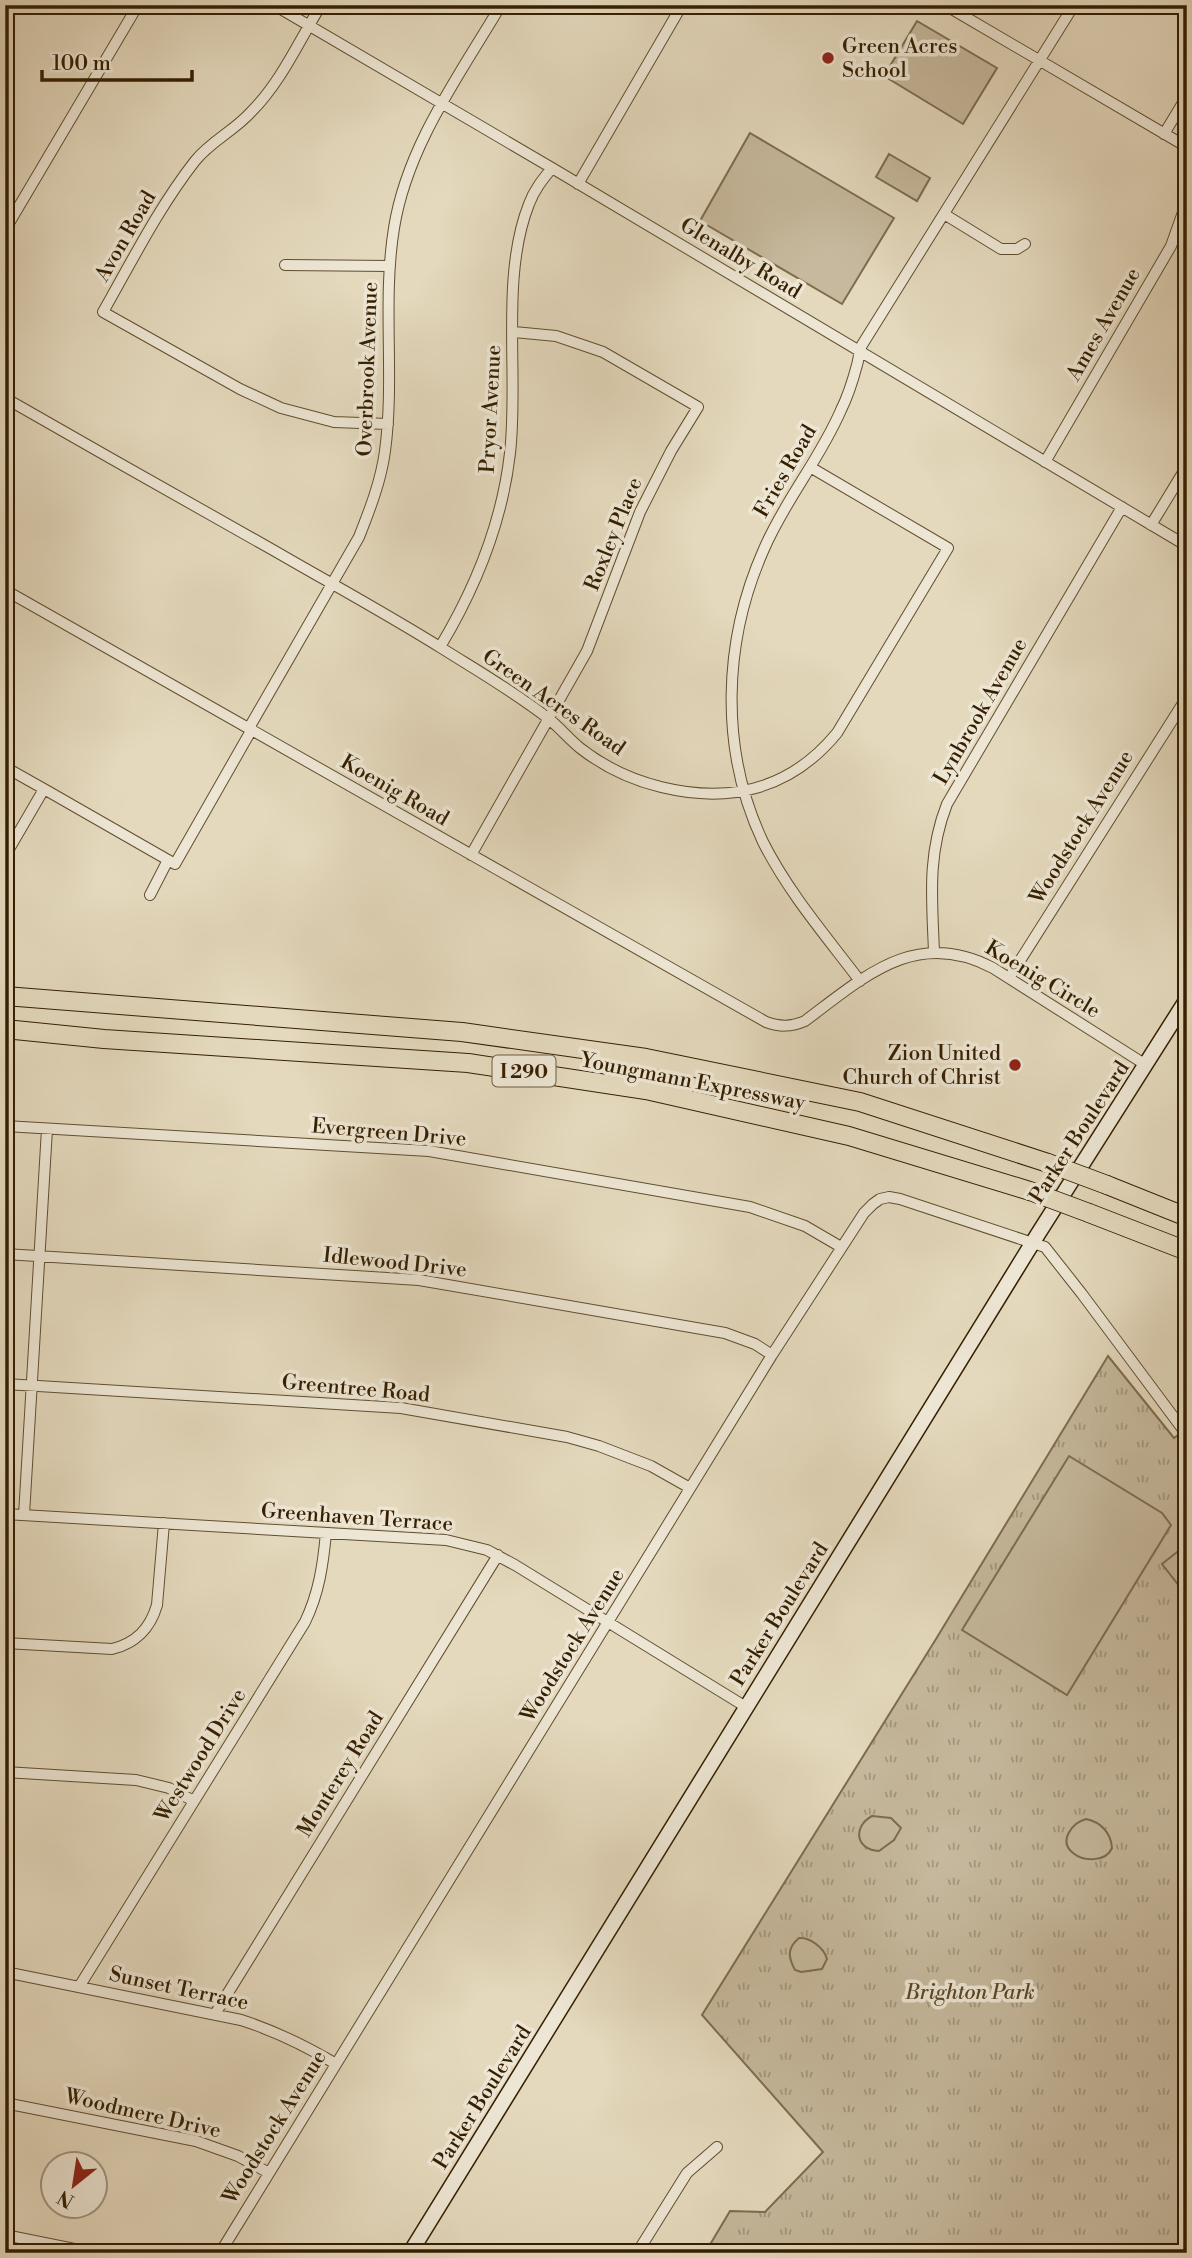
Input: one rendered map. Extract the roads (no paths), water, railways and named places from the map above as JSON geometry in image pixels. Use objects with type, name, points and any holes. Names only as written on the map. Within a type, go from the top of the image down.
[{"type":"highway","name":"Youngmann Expressway","points":[[5,996],[462,1032],[646,1058],[860,1101],[1048,1163],[1187,1217]]},
{"type":"highway","name":"Youngmann Expressway","points":[[5,1029],[104,1039],[468,1063],[646,1090],[849,1136],[1030,1191],[1187,1251]]},
{"type":"street","points":[[5,230],[138,5]]},
{"type":"street","name":"Glenalby Road","points":[[274,5],[1187,546]]},
{"type":"street","name":"Avon Road","points":[[321,5],[265,97],[243,120],[213,143],[187,171],[103,312],[240,389],[281,408],[334,422],[388,424]]},
{"type":"street","name":"Overbrook Avenue","points":[[168,860],[174,864],[359,537],[370,510],[383,463],[388,424],[390,266],[394,226],[407,176],[423,138],[501,5]]},
{"type":"street","points":[[578,184],[682,5]]},
{"type":"street","points":[[945,5],[1187,147]]},
{"type":"street","name":"Fries Road","points":[[860,981],[777,868],[755,823],[735,745],[731,710],[733,663],[740,617],[765,545],[841,410],[859,351],[1074,5]]},
{"type":"street","points":[[1164,134],[1187,96]]},
{"type":"street","name":"Pryor Avenue","points":[[440,647],[472,590],[500,508],[512,433],[514,279],[521,230],[531,198],[552,168]]},
{"type":"street","name":"Ames Avenue","points":[[1045,462],[1171,246],[1187,201]]},
{"type":"street","points":[[944,214],[1001,249],[1017,249],[1025,244]]},
{"type":"street","points":[[285,265],[390,266]]},
{"type":"street","name":"Roxley Place","points":[[471,855],[569,686],[595,633],[650,491],[698,407],[616,358],[584,344],[556,336],[514,332]]},
{"type":"street","name":"Green Acres Road","points":[[5,398],[440,647],[549,720],[601,762],[640,781],[693,792],[745,791],[777,781],[811,761],[831,741],[948,548],[810,467]]},
{"type":"street","points":[[1152,525],[1187,466]]},
{"type":"street","name":"Lynbrook Avenue","points":[[934,952],[931,879],[933,855],[947,804],[1122,507]]},
{"type":"street","name":"Koenig Road","points":[[5,590],[766,1022]]},
{"type":"street","name":"Woodstock Avenue","points":[[1009,978],[1187,697]]},
{"type":"street","points":[[5,767],[168,860],[150,895]]},
{"type":"street","points":[[5,856],[44,789]]},
{"type":"street","name":"Koenig Circle","points":[[766,1022],[786,1027],[805,1021],[876,970],[897,960],[934,952],[957,954],[975,959],[1009,978],[1146,1065]]},
{"type":"street","name":"Parker Boulevard","points":[[410,2253],[746,1706],[1187,999]]},
{"type":"street","name":"Evergreen Drive","points":[[5,1126],[429,1151],[750,1207],[805,1226],[841,1247]]},
{"type":"street","points":[[24,1515],[47,1129]]},
{"type":"street","name":"Woodstock Avenue","points":[[220,2253],[772,1355],[841,1247],[873,1203],[889,1197],[1033,1244]]},
{"type":"street","points":[[1033,1244],[1045,1247],[1187,1435]]},
{"type":"street","name":"Idlewood Drive","points":[[5,1254],[419,1280],[725,1333],[748,1341],[772,1355]]},
{"type":"street","name":"Greentree Road","points":[[5,1384],[401,1408],[567,1437],[651,1466],[690,1488]]},
{"type":"street","name":"Greenhaven Terrace","points":[[5,1514],[464,1544],[498,1555],[746,1706]]},
{"type":"street","points":[[5,1643],[112,1649],[123,1646],[140,1635],[148,1627],[157,1605],[164,1523]]},
{"type":"street","name":"Westwood Drive","points":[[79,1987],[305,1622],[318,1591],[326,1533]]},
{"type":"street","name":"Monterey Road","points":[[215,2014],[498,1555]]},
{"type":"street","points":[[5,1772],[136,1780],[169,1788],[194,1801]]},
{"type":"street","name":"Sunset Terrace","points":[[5,1972],[215,2014],[266,2028],[304,2045],[336,2064]]},
{"type":"street","name":"Woodmere Drive","points":[[5,2103],[195,2141],[238,2156],[269,2173]]},
{"type":"street","points":[[637,2253],[687,2173],[717,2147]]},
{"type":"street","points":[[5,2235],[94,2253]]},
{"type":"place","name":"Green Acres School","points":[[828,58]]},
{"type":"place","name":"Zion United Church of Christ","points":[[1015,1065]]},
{"type":"park label","name":"Brighton Park","points":[[970,1992]]}]
